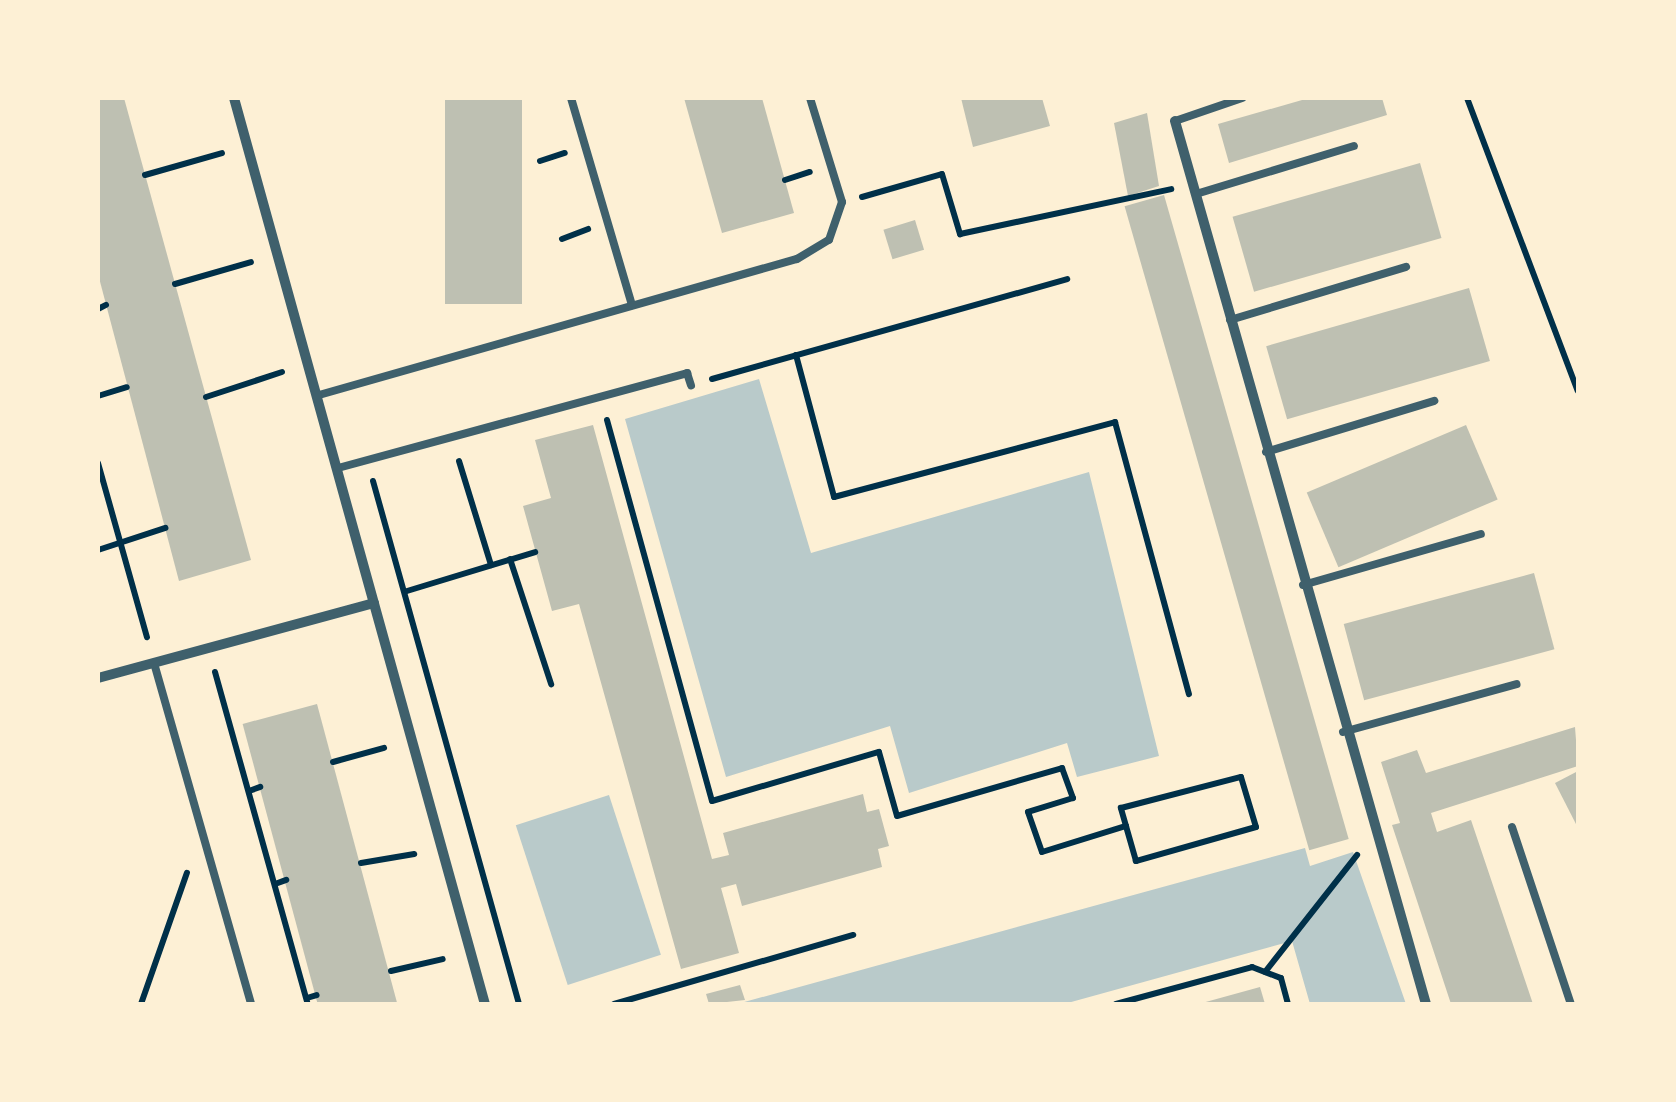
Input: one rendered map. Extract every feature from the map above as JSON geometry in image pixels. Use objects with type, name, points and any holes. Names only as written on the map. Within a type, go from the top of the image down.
[{"type":"street","points":[[234,98],[485,1004]]},
{"type":"street","points":[[1175,121],[1372,836],[1426,1004]]},
{"type":"street","points":[[98,678],[374,603]]},
{"type":"lane","points":[[571,98],[632,304]]},
{"type":"lane","points":[[318,395],[797,259],[828,240],[842,202],[810,98]]},
{"type":"lane","points":[[1175,121],[1242,98]]},
{"type":"lane","points":[[1196,194],[1354,146]]},
{"type":"lane","points":[[1230,320],[1406,267]]},
{"type":"lane","points":[[338,468],[687,373],[691,385]]},
{"type":"lane","points":[[1266,452],[1434,400]]},
{"type":"lane","points":[[1303,585],[1481,534]]},
{"type":"lane","points":[[154,663],[251,1004]]},
{"type":"lane","points":[[1344,732],[1517,684]]},
{"type":"lane","points":[[1512,827],[1571,1004]]},
{"type":"path","points":[[1467,98],[1578,392]]},
{"type":"path","points":[[145,175],[222,154]]},
{"type":"path","points":[[842,202],[942,174],[960,234],[1107,198],[1177,187],[1196,194]]},
{"type":"path","points":[[175,284],[250,262]]},
{"type":"path","points":[[691,385],[1067,279]]},
{"type":"path","points":[[796,355],[834,497],[1115,422],[1189,694]]},
{"type":"path","points":[[206,397],[282,372]]},
{"type":"path","points":[[98,396],[127,387]]},
{"type":"path","points":[[586,416],[622,405]]},
{"type":"path","points":[[605,410],[712,801],[879,752],[897,816],[1062,768],[1072,798],[1028,812],[1042,852],[1126,826]]},
{"type":"path","points":[[476,448],[457,453],[491,565]]},
{"type":"path","points":[[98,468],[154,663]]},
{"type":"path","points":[[98,550],[165,528]]},
{"type":"path","points":[[407,591],[536,552]]},
{"type":"path","points":[[510,560],[552,684]]},
{"type":"path","points":[[208,647],[307,1001],[318,995]]},
{"type":"path","points":[[332,762],[384,748]]},
{"type":"path","points":[[1241,777],[1256,827],[1136,861],[1126,826],[1121,808],[1241,777]]},
{"type":"path","points":[[248,791],[260,788]]},
{"type":"path","points":[[141,1004],[202,830]]},
{"type":"path","points":[[1265,972],[1372,836]]},
{"type":"path","points":[[361,863],[414,854]]},
{"type":"path","points":[[274,884],[286,880]]},
{"type":"path","points":[[614,1004],[853,936]]},
{"type":"path","points":[[390,971],[443,958]]},
{"type":"path","points":[[1116,1004],[1252,967],[1281,978],[1288,1004]]},
{"type":"shaded area","points":[[759,379],[811,553],[1089,472],[1159,756],[1077,777],[1067,743],[909,793],[890,726],[726,777],[625,419]]},
{"type":"shaded area","points":[[609,795],[661,955],[568,985],[516,825]]},
{"type":"shaded area","points":[[1305,848],[1310,866],[1353,852],[1406,1004],[1310,1004],[1292,941],[1064,1004],[737,1004]]},
{"type":"building","points":[[98,98],[124,98],[251,560],[179,581],[98,274]]},
{"type":"building","points":[[445,98],[522,98],[522,304],[445,304]]},
{"type":"building","points":[[684,98],[762,98],[794,213],[722,233]]},
{"type":"building","points":[[961,98],[1042,98],[1050,126],[973,147]]},
{"type":"building","points":[[1309,98],[1382,98],[1387,115],[1229,163],[1218,124]]},
{"type":"building","points":[[1147,113],[1159,186],[1128,196],[1114,123]]},
{"type":"building","points":[[1420,163],[1441,238],[1254,292],[1233,217]]},
{"type":"building","points":[[1164,195],[1349,839],[1309,850],[1125,206]]},
{"type":"building","points":[[915,220],[924,250],[893,259],[883,230]]},
{"type":"building","points":[[1469,288],[1490,361],[1287,419],[1266,346]]},
{"type":"building","points":[[593,425],[712,859],[729,855],[723,833],[863,794],[867,812],[879,809],[889,846],[878,849],[882,867],[742,906],[736,884],[721,888],[739,953],[681,969],[579,604],[552,611],[523,506],[551,498],[535,440]]},
{"type":"building","points":[[1466,425],[1498,500],[1338,567],[1307,493]]},
{"type":"building","points":[[1534,573],[1554,649],[1364,700],[1344,624]]},
{"type":"building","points":[[317,704],[397,1004],[318,1004],[243,724]]},
{"type":"building","points":[[1575,727],[1578,766],[1431,813],[1437,832],[1471,820],[1533,1004],[1451,1004],[1392,825],[1400,823],[1381,762],[1417,750],[1426,773]]},
{"type":"building","points":[[1578,771],[1578,828],[1555,783]]},
{"type":"building","points":[[740,985],[745,1000],[709,1004],[706,994]]},
{"type":"building","points":[[1260,987],[1265,1004],[1202,1004],[1202,1003]]}]
